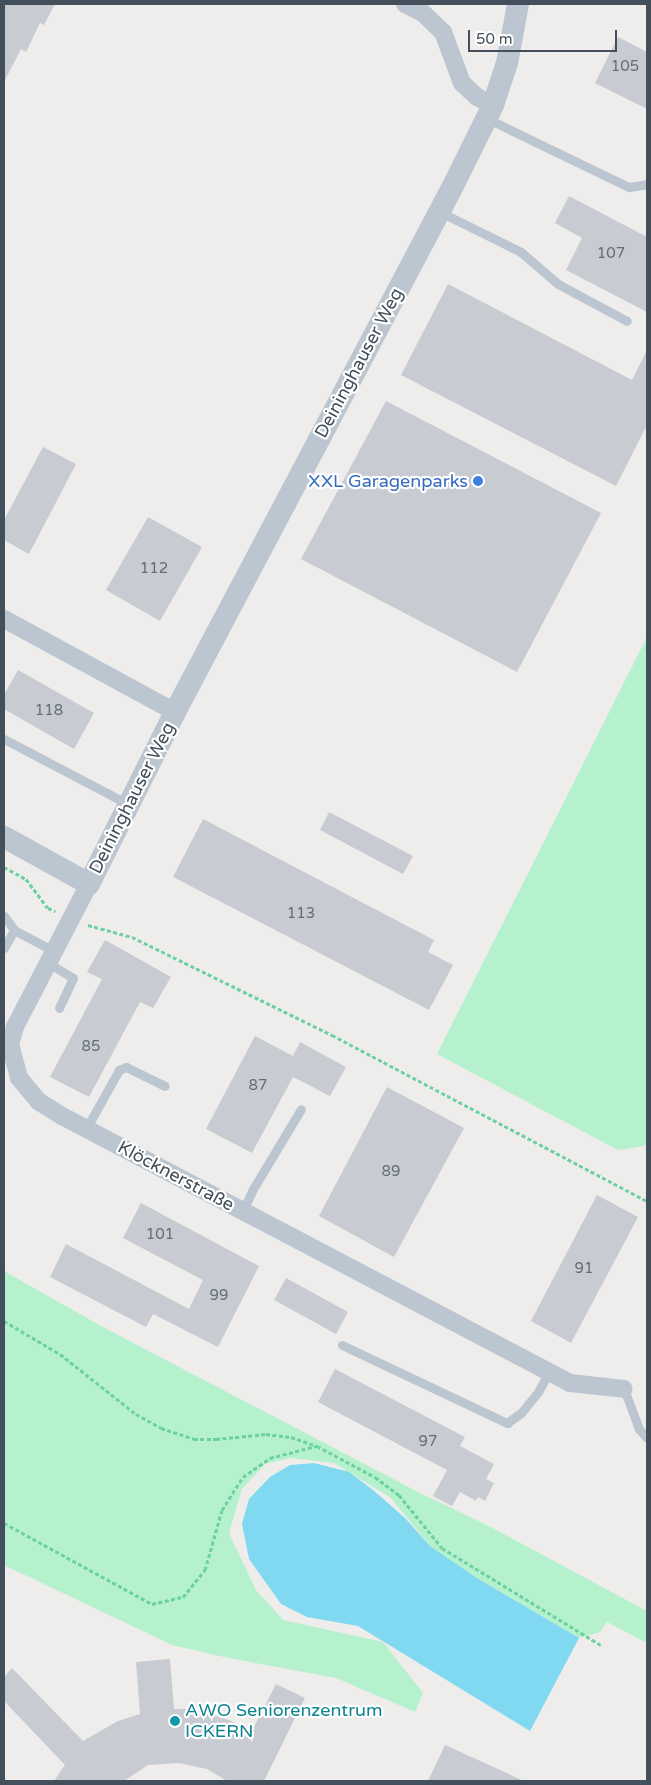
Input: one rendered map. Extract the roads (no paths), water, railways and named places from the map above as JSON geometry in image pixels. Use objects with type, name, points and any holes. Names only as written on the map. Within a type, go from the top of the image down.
[{"type":"street","points":[[405,4],[423,13],[443,32],[462,83],[489,111]]},
{"type":"street","name":"Deininghauser Weg","points":[[89,884],[174,712],[439,212],[489,111],[507,63],[518,4]]},
{"type":"street","name":"Deininghauser Weg","points":[[4,619],[174,712]]},
{"type":"street","points":[[4,837],[89,884]]},
{"type":"street","name":"Klöcknerstraße","points":[[89,884],[15,1027],[10,1044],[20,1078],[38,1101],[86,1129],[570,1383],[624,1388]]},
{"type":"lane","points":[[489,111],[629,187],[647,184]]},
{"type":"lane","points":[[439,212],[521,252],[558,284],[627,321]]},
{"type":"lane","points":[[4,739],[129,804]]},
{"type":"lane","points":[[4,916],[14,930],[51,957],[73,978],[59,1008]]},
{"type":"lane","points":[[4,948],[14,930]]},
{"type":"lane","points":[[86,1129],[119,1070],[126,1068],[165,1086]]},
{"type":"lane","points":[[243,1212],[253,1189],[301,1109]]},
{"type":"lane","points":[[342,1346],[507,1424],[521,1413],[538,1392],[549,1372]]},
{"type":"lane","points":[[624,1388],[638,1429],[647,1438]]},
{"type":"water","points":[[314,1463],[349,1472],[405,1518],[430,1546],[477,1578],[579,1638],[530,1731],[358,1626],[307,1617],[281,1604],[249,1559],[242,1524],[249,1499],[270,1477],[290,1465]]},
{"type":"place","name":"XXL Garagenparks","points":[[478,481]]},
{"type":"place","name":"AWO Seniorenzentrum ICKERN","points":[[175,1721]]}]
